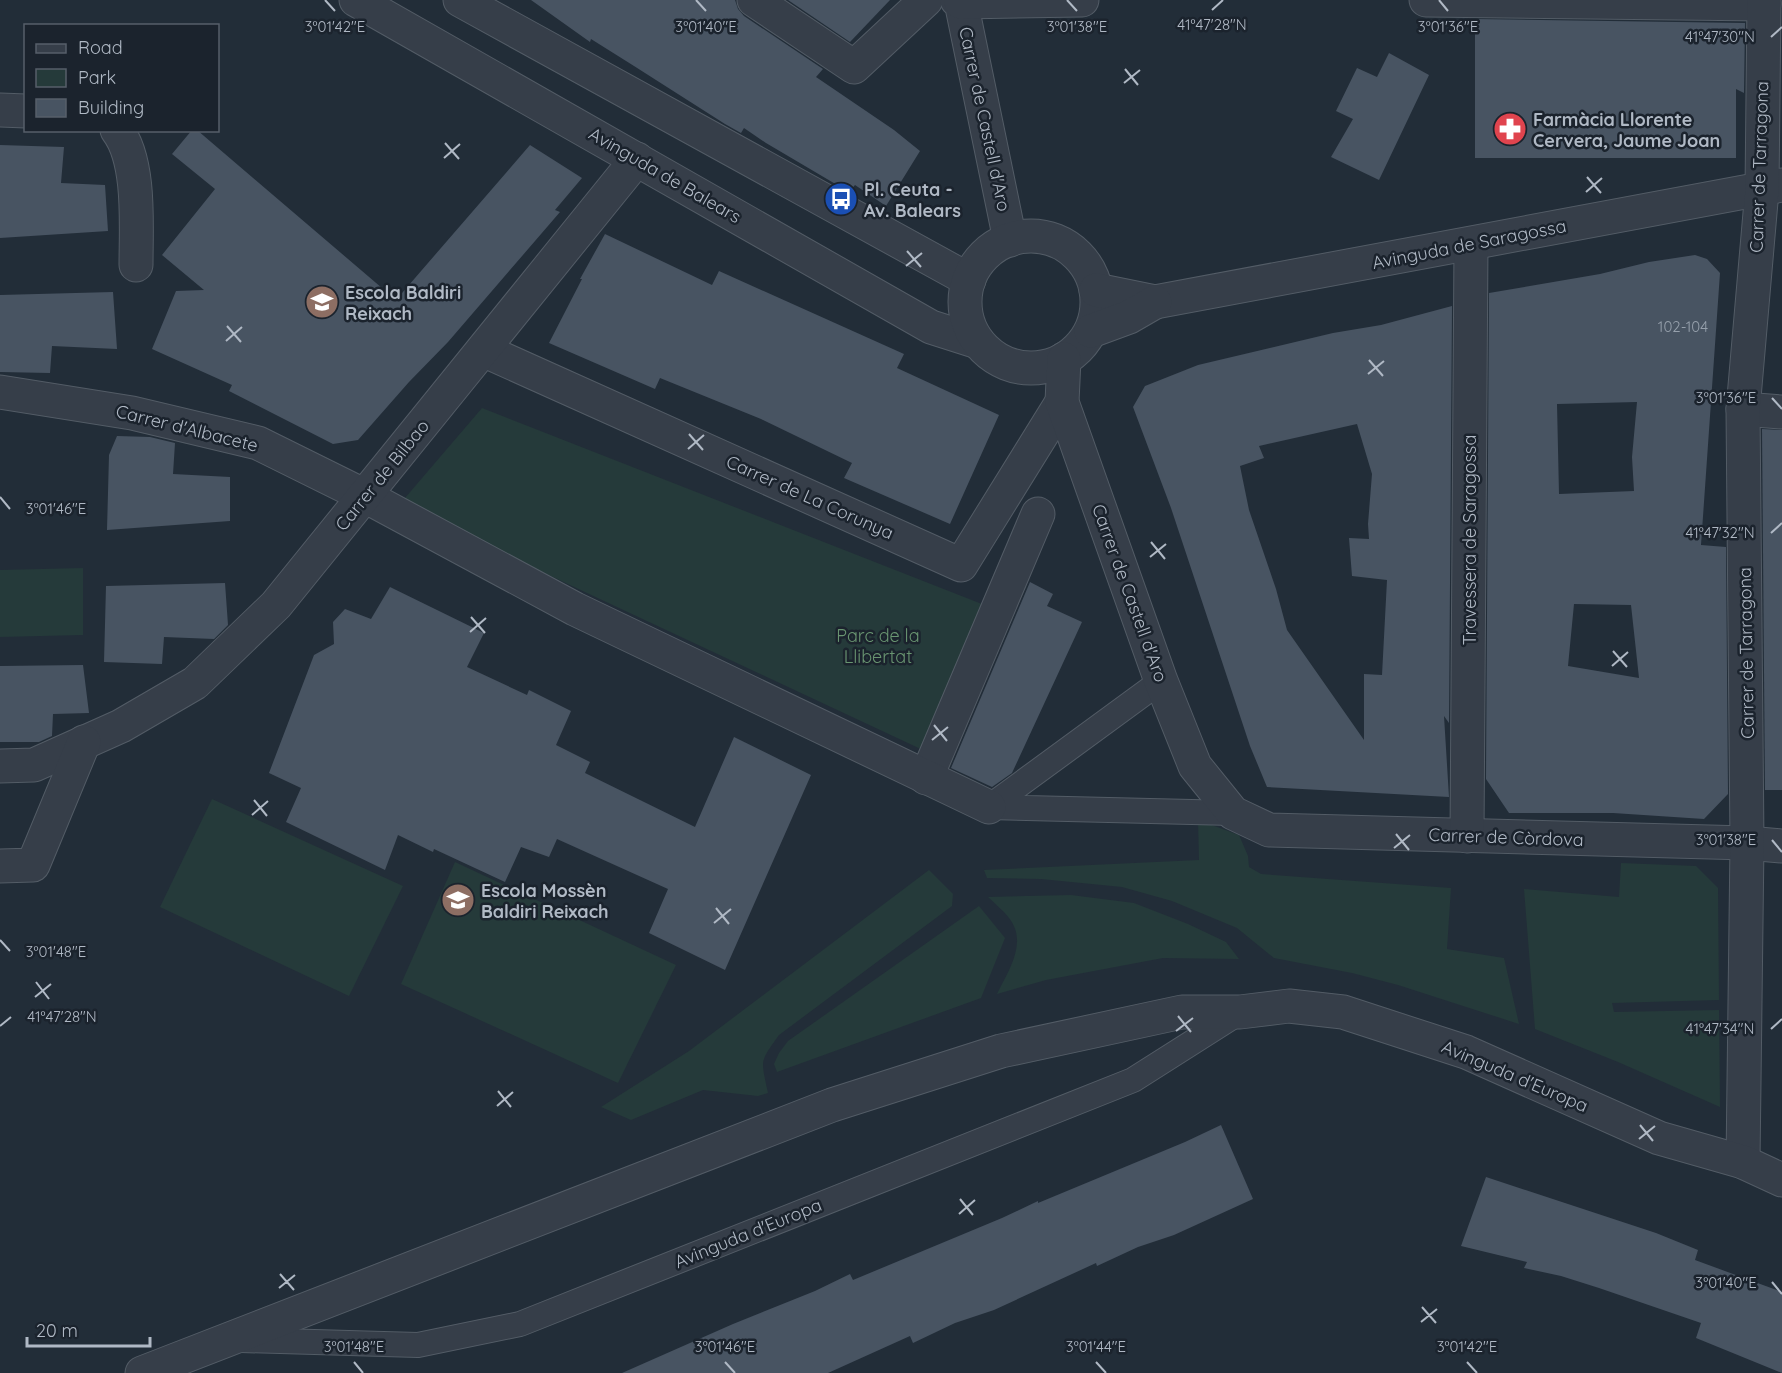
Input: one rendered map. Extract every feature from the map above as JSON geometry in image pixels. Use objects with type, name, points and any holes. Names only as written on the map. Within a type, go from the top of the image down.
[{"type":"street","name":"Avinguda de Balears","points":[[356,0],[932,327],[978,342]]},
{"type":"street","points":[[460,0],[969,280]]},
{"type":"street","points":[[754,0],[854,68],[926,0]]},
{"type":"street","points":[[960,1],[1082,0]]},
{"type":"street","points":[[1426,0],[1764,2]]},
{"type":"street","name":"Carrer de Castell d'Aro","points":[[960,1],[1010,240]]},
{"type":"street","name":"Carrer de Tarragona","points":[[1743,1162],[1748,843],[1743,409],[1772,188],[1764,2]]},
{"type":"street","points":[[0,110],[24,111]]},
{"type":"street","points":[[118,132],[123,139],[136,186],[136,264]]},
{"type":"street","name":"Carrer de Bilbao","points":[[0,766],[34,765],[121,726],[195,683],[276,605],[637,159]]},
{"type":"street","name":"Avinguda de Saragossa","points":[[1090,331],[1129,317],[1155,303],[1772,188]]},
{"type":"street","points":[[1021,237],[1043,237],[1064,246],[1082,260],[1093,279],[1096,290],[1096,311],[1084,342],[1064,359],[1037,368],[1018,367],[992,356],[978,342],[968,323],[966,290],[969,280],[985,255],[1010,240],[1021,237]]},
{"type":"street","name":"Travessera de Saragossa","points":[[1467,836],[1471,244]]},
{"type":"street","name":"Avinguda de Saragossa","points":[[1096,290],[1155,303]]},
{"type":"street","name":"Carrer de La Corunya","points":[[483,350],[961,565],[1062,402]]},
{"type":"street","name":"Carrer de Castell d'Aro","points":[[1064,359],[1062,402],[1161,681],[1195,766],[1233,813]]},
{"type":"street","name":"Carrer d'Albacete","points":[[0,392],[132,412],[258,443],[365,496]]},
{"type":"street","points":[[1743,409],[1782,412]]},
{"type":"street","points":[[365,496],[575,609],[989,807]]},
{"type":"street","points":[[926,778],[1038,514]]},
{"type":"street","points":[[0,866],[33,865],[84,742]]},
{"type":"street","name":"Carrer de Còrdova","points":[[1233,813],[1269,830],[1748,843],[1782,846]]},
{"type":"street","name":"Avinguda d'Europa","points":[[142,1373],[844,1102],[1001,1051],[1182,1012],[1240,1012],[1289,1006],[1343,1012],[1466,1052],[1659,1138],[1743,1162],[1782,1180]]},
{"type":"lane","points":[[989,807],[1161,681]]},
{"type":"lane","points":[[989,807],[1233,813]]},
{"type":"lane","name":"Avinguda d'Europa","points":[[226,1339],[418,1345],[520,1324],[1133,1080],[1240,1012]]},
{"type":"green space","name":"Parc de la Llibertat","points":[[482,408],[987,606],[925,751],[399,505]]},
{"type":"green space","points":[[83,568],[83,635],[0,637],[0,570]]},
{"type":"green space","points":[[212,799],[403,886],[349,996],[160,907]]},
{"type":"green space","points":[[1198,820],[1239,835],[1248,856],[1249,867],[1261,874],[1451,888],[1447,949],[1504,958],[1519,1024],[1398,985],[1352,973],[1274,958],[1237,928],[1172,901],[1122,887],[1041,879],[987,878],[984,870],[1199,860]]},
{"type":"green space","points":[[455,862],[676,965],[618,1083],[401,984]]},
{"type":"green space","points":[[1621,863],[1696,866],[1718,888],[1719,1000],[1612,1003],[1614,1012],[1719,1010],[1720,1107],[1618,1062],[1535,1029],[1524,889],[1619,897]]},
{"type":"green space","points":[[929,870],[953,894],[952,906],[779,1035],[763,1062],[768,1093],[758,1096],[703,1090],[631,1120],[601,1107],[689,1051]]},
{"type":"green space","points":[[1071,895],[1134,903],[1226,942],[1239,959],[1163,958],[1046,980],[997,994],[1015,956],[1017,937],[1009,918],[988,897]]},
{"type":"green space","points":[[979,906],[1005,938],[981,998],[777,1072],[774,1064],[788,1041]]},
{"type":"building","points":[[531,0],[735,0],[744,16],[823,69],[816,77],[894,130],[920,151],[886,206],[855,185],[849,192],[744,128],[741,133],[725,124],[591,39],[590,42]]},
{"type":"building","points":[[788,0],[890,0],[850,42]]},
{"type":"building","points":[[1475,19],[1745,23],[1744,93],[1736,89],[1736,158],[1475,158]]},
{"type":"building","points":[[1389,53],[1429,75],[1379,180],[1331,157],[1353,119],[1336,111],[1357,68],[1377,77]]},
{"type":"building","points":[[190,132],[199,132],[396,300],[530,145],[582,178],[555,210],[560,212],[448,342],[358,440],[333,444],[229,391],[232,385],[152,349],[176,291],[204,290],[162,255],[215,189],[172,154]]},
{"type":"building","points":[[0,145],[64,147],[61,183],[105,185],[108,231],[0,238]]},
{"type":"building","points":[[605,234],[712,285],[719,271],[904,354],[897,368],[999,415],[950,524],[844,478],[852,463],[761,419],[660,378],[655,389],[549,343]]},
{"type":"building","points":[[1695,255],[1707,259],[1720,273],[1701,545],[1726,547],[1728,794],[1704,819],[1613,813],[1509,813],[1486,779],[1489,293],[1600,274],[1649,262]],"holes":[[[1637,402],[1632,457],[1634,491],[1559,494],[1557,404]],[[1574,604],[1631,605],[1639,678],[1568,666]]]},
{"type":"building","points":[[113,292],[117,349],[52,346],[50,373],[0,372],[0,295]]},
{"type":"building","points":[[1452,306],[1449,723],[1444,716],[1449,797],[1267,787],[1250,746],[1171,508],[1133,407],[1145,386],[1198,365],[1333,333],[1381,325]],"holes":[[[1357,424],[1372,474],[1369,539],[1349,538],[1352,576],[1387,580],[1382,675],[1364,674],[1364,740],[1287,630],[1276,589],[1249,510],[1240,466],[1264,458],[1259,446]]]},
{"type":"building","points":[[1762,429],[1782,430],[1782,790],[1765,790]]},
{"type":"building","points":[[117,436],[150,437],[175,443],[173,474],[230,477],[230,521],[107,530],[109,455]]},
{"type":"building","points":[[1030,582],[1053,594],[1047,606],[1082,622],[1012,773],[992,787],[951,768]]},
{"type":"building","points":[[225,583],[228,625],[214,639],[164,637],[162,664],[104,662],[106,586]]},
{"type":"building","points":[[390,587],[484,633],[467,667],[527,695],[529,690],[571,711],[556,745],[590,762],[585,773],[695,827],[734,737],[811,775],[725,970],[649,933],[668,889],[557,839],[549,857],[521,847],[505,882],[398,835],[385,870],[286,822],[301,788],[269,773],[314,655],[334,644],[333,622],[345,609],[371,619]]},
{"type":"building","points":[[83,665],[89,713],[53,714],[52,736],[39,742],[0,742],[0,666]]},
{"type":"building","points":[[1221,1125],[1253,1199],[1174,1235],[1138,1247],[1097,1266],[1096,1263],[994,1310],[955,1323],[913,1343],[910,1336],[828,1373],[622,1373],[850,1274],[853,1280]]},
{"type":"building","points":[[1486,1177],[1656,1233],[1698,1250],[1695,1260],[1782,1292],[1782,1373],[1696,1338],[1701,1323],[1561,1276],[1524,1268],[1527,1262],[1461,1246]]},
{"type":"place","name":"Farmàcia Llorente Cervera, Jaume Joan","points":[[1510,129]]},
{"type":"place","name":"Pl. Ceuta - Av. Balears","points":[[841,199]]},
{"type":"place","name":"Escola Baldiri Reixach","points":[[322,302]]},
{"type":"place","name":"Escola Mossèn Baldiri Reixach","points":[[458,900]]}]
